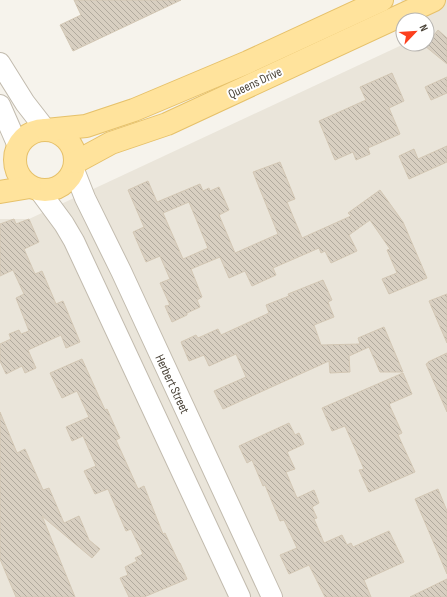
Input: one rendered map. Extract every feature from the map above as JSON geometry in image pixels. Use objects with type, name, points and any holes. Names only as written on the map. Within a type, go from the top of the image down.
[{"type":"main road","name":"Queens Drive","points":[[46,130],[86,126],[134,110],[248,62],[382,0]]},
{"type":"main road","name":"Queens Drive","points":[[75,166],[111,142],[167,124],[434,0]]},
{"type":"main road","points":[[34,189],[23,182],[18,175],[11,156],[27,136],[40,130],[46,130]]},
{"type":"main road","name":"Herbert Street","points":[[46,130],[56,132],[64,137],[70,144],[75,153],[75,166]]},
{"type":"main road","points":[[0,192],[34,189],[51,190],[62,186],[68,181],[75,166]]},
{"type":"street","points":[[0,63],[25,103],[46,130]]},
{"type":"street","points":[[0,105],[11,156]]},
{"type":"street","name":"Herbert Street","points":[[75,166],[85,198],[121,271],[229,508],[272,597]]},
{"type":"street","points":[[34,189],[64,224],[74,241],[240,597]]},
{"type":"street","points":[[204,520],[229,508]]},
{"type":"shaded area","points":[[401,0],[447,0],[447,597],[0,597],[0,219],[29,219],[395,48],[395,52],[435,52],[435,12],[406,12]]},
{"type":"building","points":[[74,0],[181,0],[73,51],[60,25],[81,15]]},
{"type":"building","points":[[438,30],[447,38],[447,64],[432,52],[435,52],[435,34]]},
{"type":"building","points":[[392,73],[404,101],[389,108],[400,134],[368,148],[370,154],[356,160],[353,152],[335,160],[319,121],[366,100],[360,87]]},
{"type":"building","points":[[447,77],[447,93],[431,100],[425,87]]},
{"type":"building","points":[[447,146],[447,162],[409,179],[399,156],[414,149],[418,159]]},
{"type":"building","points":[[280,162],[295,199],[287,202],[302,238],[351,216],[348,213],[380,190],[403,222],[427,278],[389,294],[382,279],[397,273],[387,250],[390,249],[370,220],[349,235],[357,251],[331,263],[325,251],[321,253],[319,248],[273,268],[276,275],[252,286],[245,271],[229,278],[220,257],[191,269],[202,297],[197,300],[200,307],[172,322],[165,306],[170,305],[160,283],[170,279],[160,256],[146,262],[133,232],[144,227],[128,190],[148,181],[157,202],[200,184],[203,191],[209,188],[210,191],[219,187],[229,210],[219,215],[235,253],[278,234],[253,172]],"holes":[[[189,202],[208,248],[183,259],[163,213]]]},
{"type":"building","points":[[14,219],[16,224],[29,219],[39,242],[24,249],[35,274],[42,271],[56,304],[63,301],[80,342],[66,348],[61,335],[28,350],[36,368],[25,373],[22,366],[6,374],[0,361],[0,344],[11,339],[9,334],[19,330],[21,334],[29,331],[16,298],[24,294],[13,270],[0,276],[0,224]]},
{"type":"building","points":[[323,280],[332,300],[328,302],[334,317],[314,325],[321,345],[360,344],[358,338],[384,327],[403,372],[380,372],[369,347],[349,356],[350,372],[330,373],[329,361],[223,409],[214,391],[246,377],[236,354],[209,366],[204,355],[189,361],[181,342],[196,335],[198,338],[218,329],[221,335],[269,313],[266,305],[289,296],[288,294]]},
{"type":"building","points":[[447,294],[447,343],[429,301]]},
{"type":"building","points":[[447,353],[447,412],[426,364]]},
{"type":"building","points":[[82,359],[105,410],[107,409],[120,438],[116,440],[138,489],[144,486],[163,534],[165,533],[187,579],[144,597],[129,597],[120,578],[128,575],[125,567],[137,561],[135,558],[143,554],[131,529],[126,531],[108,489],[95,494],[84,471],[96,466],[83,436],[72,441],[66,427],[89,417],[77,391],[62,398],[50,373]]},
{"type":"building","points":[[403,373],[412,394],[389,404],[402,433],[398,435],[415,472],[369,492],[359,470],[364,469],[345,426],[332,431],[322,408]]},
{"type":"building","points":[[0,412],[17,453],[25,449],[43,490],[49,488],[64,523],[79,516],[89,540],[100,549],[92,558],[42,516],[75,597],[16,597],[0,559]]},
{"type":"building","points":[[289,423],[295,435],[299,433],[304,444],[287,452],[295,469],[286,472],[297,498],[314,490],[319,503],[312,507],[317,518],[314,519],[324,543],[342,535],[347,545],[351,543],[353,547],[389,531],[404,562],[364,580],[371,597],[325,597],[309,565],[289,574],[280,555],[297,548],[284,520],[280,521],[265,485],[263,486],[252,460],[247,463],[239,446]]},
{"type":"building","points":[[438,489],[447,511],[447,574],[415,499]]},
{"type":"building","points":[[447,579],[447,597],[410,597]]}]
